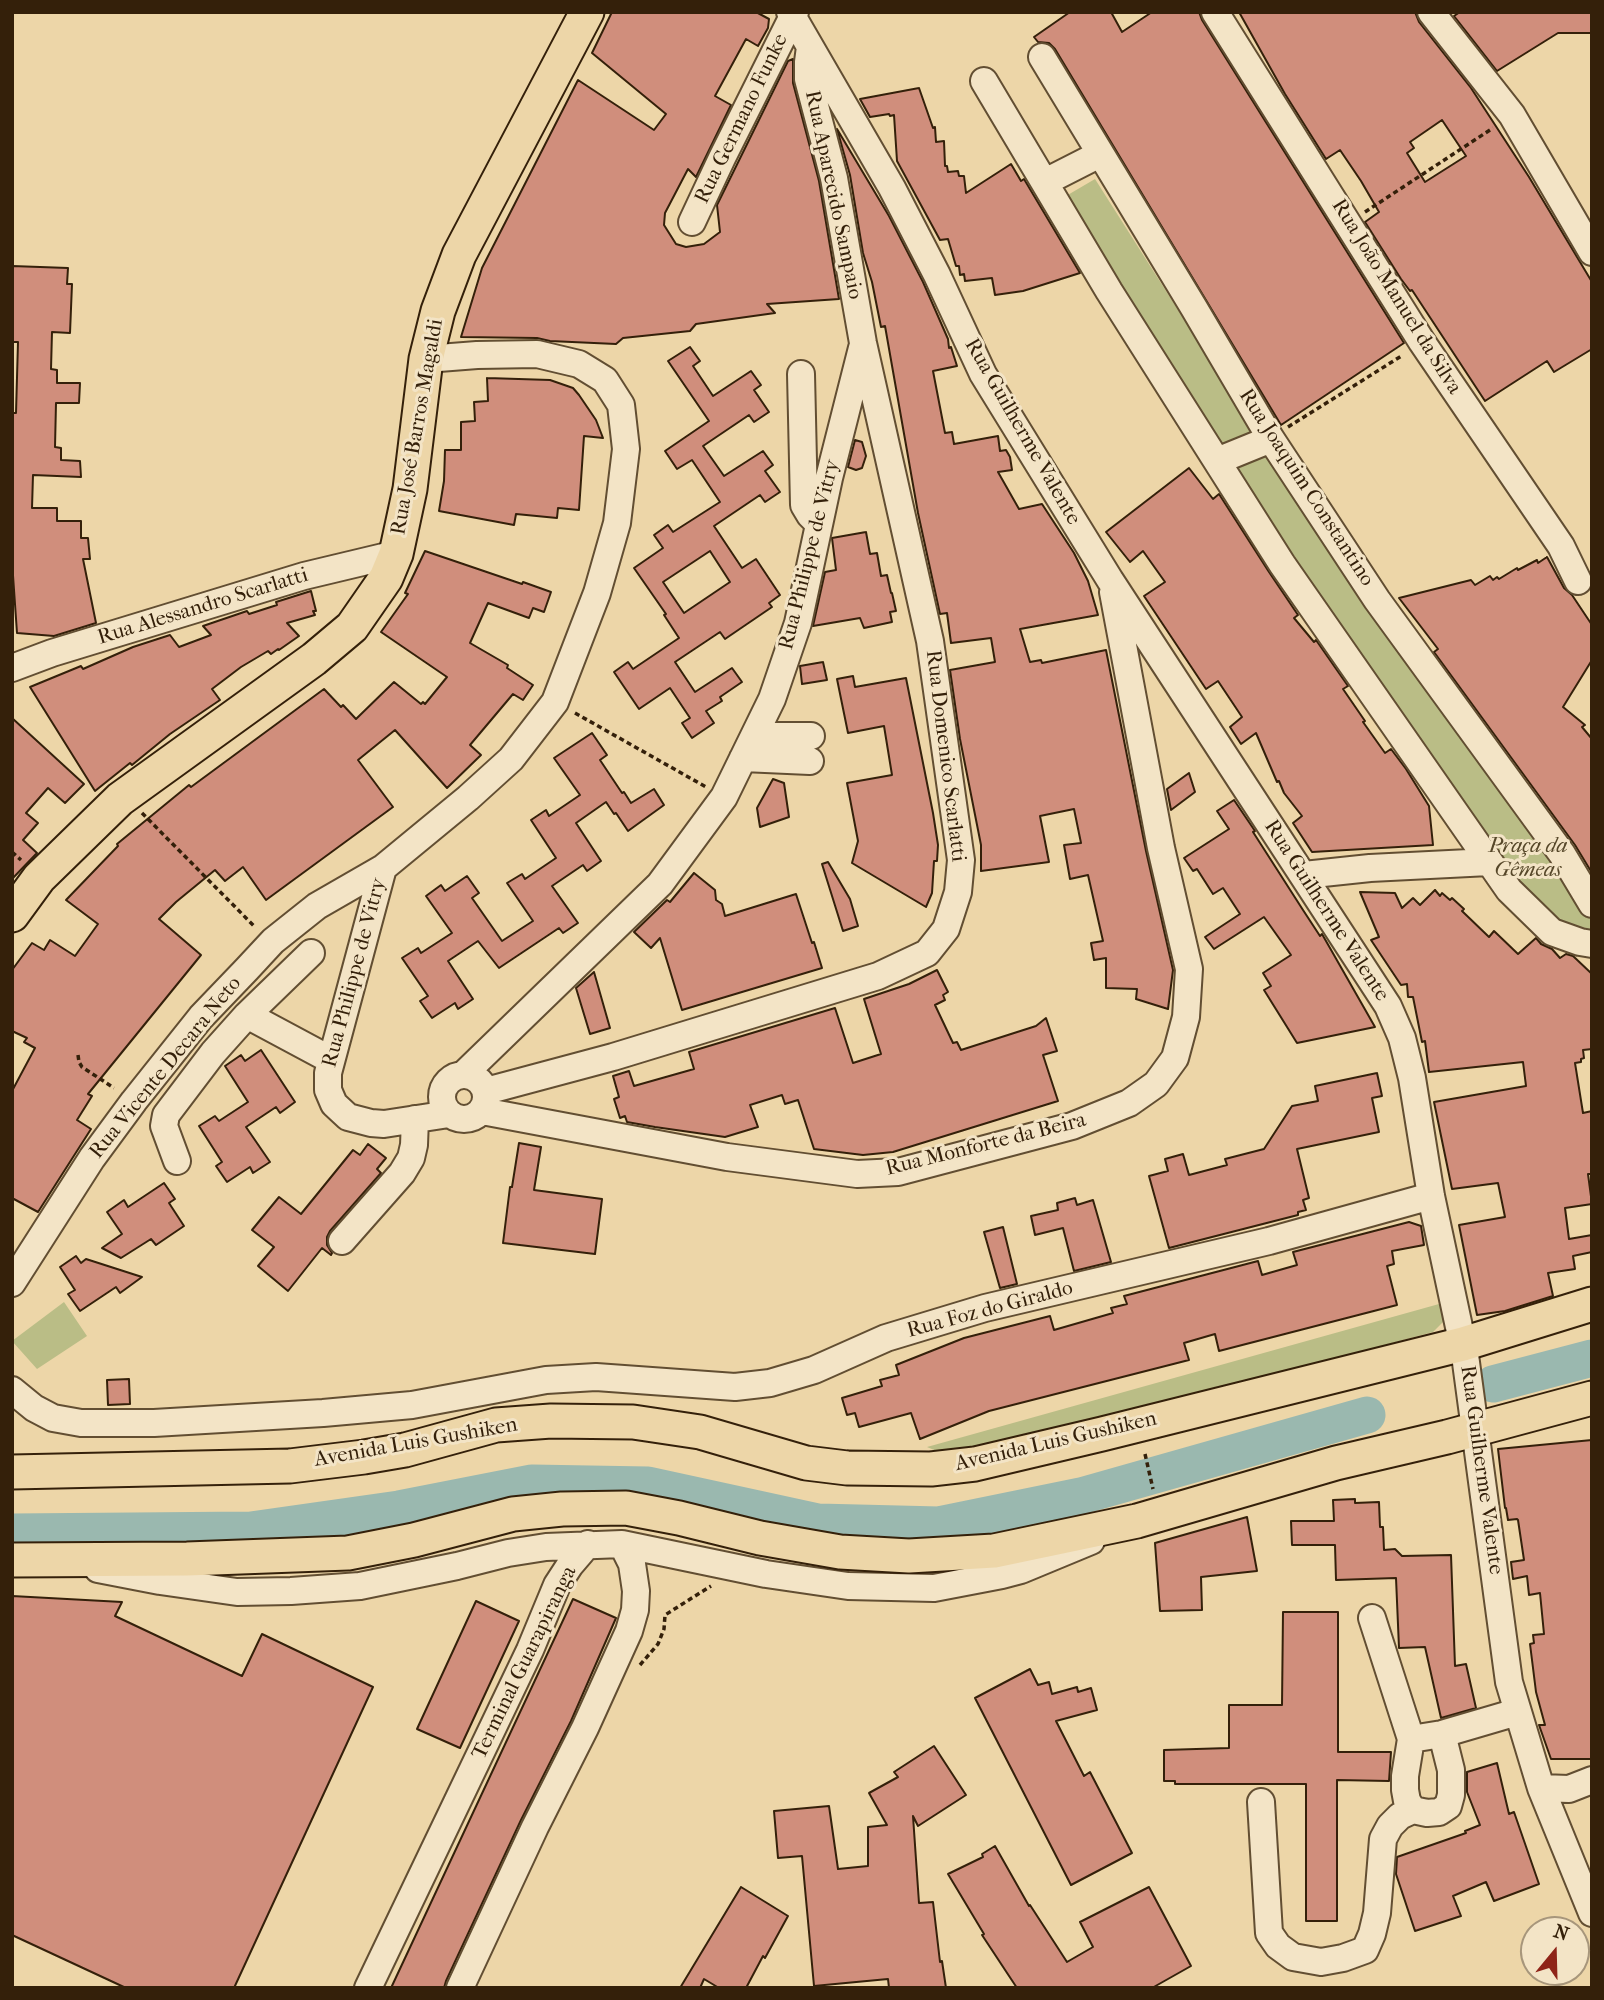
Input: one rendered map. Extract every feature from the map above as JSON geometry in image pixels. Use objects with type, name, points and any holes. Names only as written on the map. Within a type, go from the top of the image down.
[{"type":"main road","name":"Rua José Barros Magaldi","points":[[12,915],[39,878],[120,799],[314,659],[352,627],[386,578],[396,554],[410,489],[426,359],[438,311],[459,255],[587,12]]},
{"type":"main road","name":"Avenida Luis Gushiken","points":[[12,1472],[290,1466],[405,1450],[496,1425],[551,1421],[633,1422],[700,1432],[806,1463],[860,1468],[931,1469],[975,1464],[1463,1344],[1592,1304]]},
{"type":"main road","points":[[12,1560],[187,1559],[348,1553],[414,1540],[513,1514],[562,1509],[626,1508],[760,1538],[840,1552],[909,1556],[994,1551],[1146,1507],[1476,1429],[1592,1398]]},
{"type":"street","name":"Rua João Manuel da Silva","points":[[1215,12],[1422,342],[1561,546],[1578,581]]},
{"type":"street","points":[[1431,12],[1512,115],[1592,252]]},
{"type":"street","name":"Rua Guilherme Valente","points":[[792,14],[892,188],[937,275],[983,374],[1110,580],[1388,1006],[1402,1038],[1463,1344],[1509,1682],[1541,1788],[1590,1897]]},
{"type":"street","name":"Rua Germano Funke","points":[[692,222],[792,14]]},
{"type":"street","name":"Rua Aparecido Sampaio","points":[[810,47],[808,79],[834,178],[863,343]]},
{"type":"street","name":"Rua Joaquim Constantino","points":[[1042,57],[1270,439],[1377,600],[1562,853],[1592,904]]},
{"type":"street","points":[[984,81],[1110,291],[1282,564],[1489,862],[1509,890],[1552,932],[1592,944]]},
{"type":"street","points":[[1045,183],[1100,154]]},
{"type":"street","name":"Rua Philippe de Vitry","points":[[464,1074],[660,884],[724,797],[772,699],[798,623],[863,343]]},
{"type":"street","name":"Rua Domenico Scarlatti","points":[[485,1101],[522,1082],[878,976],[927,953],[946,929],[958,892],[961,860],[930,640],[863,343]]},
{"type":"street","name":"Rua Vicente Decara Neto","points":[[12,1283],[92,1158],[201,1017],[273,941],[317,906],[383,868],[512,759],[555,702],[597,593],[617,523],[626,449],[621,405],[605,380],[579,364],[537,354],[426,359]]},
{"type":"street","points":[[801,373],[804,505],[819,524]]},
{"type":"street","points":[[1217,461],[1270,439]]},
{"type":"street","name":"Rua Alessandro Scarlatti","points":[[12,668],[52,653],[304,576],[396,554]]},
{"type":"street","name":"Rua Monforte da Beira","points":[[485,1101],[543,1122],[727,1157],[857,1174],[898,1172],[1072,1126],[1129,1103],[1156,1084],[1175,1058],[1186,1017],[1189,970],[1161,848],[1110,580]]},
{"type":"street","points":[[748,747],[811,748]]},
{"type":"street","points":[[1304,875],[1370,868],[1489,862]]},
{"type":"street","name":"Rua Philippe de Vitry","points":[[383,868],[331,1060],[328,1090],[334,1104],[348,1116],[371,1124],[415,1119],[445,1105]]},
{"type":"street","points":[[177,1161],[164,1126],[166,1115],[213,1053],[247,1014],[311,953]]},
{"type":"street","points":[[247,1014],[331,1060]]},
{"type":"street","points":[[464,1074],[473,1077],[481,1083],[485,1101],[472,1118],[460,1119],[445,1105],[445,1085],[453,1077],[464,1074]]},
{"type":"street","points":[[384,1124],[445,1105]]},
{"type":"street","points":[[342,1241],[402,1173],[411,1158],[415,1119]]},
{"type":"street","name":"Rua Foz do Giraldo","points":[[546,1380],[596,1377],[736,1387],[770,1383],[814,1370],[886,1338],[985,1308],[1269,1241],[1432,1196]]},
{"type":"street","points":[[12,1390],[53,1419],[81,1423],[154,1423],[412,1405],[546,1380],[551,1421]]},
{"type":"street","name":"Terminal Guarapiranga","points":[[368,1988],[530,1650],[557,1585],[587,1544],[622,1544],[766,1574],[848,1586],[934,1588],[1021,1570],[1146,1507]]},
{"type":"street","points":[[48,1559],[160,1581],[226,1590],[291,1591],[360,1586],[508,1553],[587,1544]]},
{"type":"street","points":[[460,1988],[629,1631],[635,1610],[636,1591],[632,1564],[622,1544]]},
{"type":"street","points":[[1372,1618],[1411,1739],[1405,1790],[1413,1810]]},
{"type":"street","points":[[1411,1739],[1442,1734],[1517,1712]]},
{"type":"street","points":[[1261,1802],[1269,1933],[1278,1946],[1293,1957],[1321,1962],[1365,1950],[1377,1913],[1383,1839],[1400,1816],[1413,1810],[1439,1812],[1448,1806],[1451,1770],[1442,1734]]},
{"type":"street","points":[[1541,1788],[1569,1789],[1592,1780]]},
{"type":"path","points":[[1349,223],[1512,115]]},
{"type":"path","points":[[1270,439],[1422,342]]},
{"type":"path","points":[[555,702],[724,797]]},
{"type":"path","points":[[120,799],[145,814],[252,924],[273,941]]},
{"type":"path","points":[[78,1055],[82,1067],[134,1101]]},
{"type":"path","points":[[1145,1454],[1146,1507]]},
{"type":"path","points":[[632,1675],[658,1644],[666,1615],[718,1583]]},
{"type":"green space","points":[[1095,179],[1254,434],[1220,448],[1066,196]]},
{"type":"green space","name":"Praça da Gêmeas","points":[[1272,452],[1551,850],[1592,920],[1592,937],[1552,925],[1519,888],[1233,471]]},
{"type":"green space","points":[[64,1302],[87,1336],[37,1369],[12,1341]]},
{"type":"green space","points":[[1439,1304],[1444,1321],[1433,1332],[1025,1442],[939,1452],[927,1447]]},
{"type":"building","points":[[612,12],[756,12],[769,19],[768,28],[758,46],[746,39],[715,96],[731,105],[696,177],[688,169],[665,213],[664,225],[676,244],[686,247],[704,244],[720,232],[717,205],[788,61],[793,59],[793,83],[819,181],[839,299],[767,304],[775,313],[696,324],[690,331],[623,338],[616,344],[537,338],[461,337],[482,268],[578,80],[654,130],[666,114],[592,53]]},
{"type":"building","points":[[1070,12],[1111,12],[1122,32],[1152,12],[1199,12],[1404,343],[1281,425],[1055,49],[1049,43],[1038,42],[1034,37]]},
{"type":"building","points":[[1239,12],[1415,12],[1419,22],[1471,88],[1529,177],[1592,282],[1592,349],[1554,372],[1547,361],[1485,401],[1365,222],[1379,212],[1361,181],[1340,150],[1326,159],[1285,94]],"holes":[[[1442,120],[1466,156],[1425,182],[1407,153],[1414,148],[1410,142]]]},
{"type":"building","points":[[1460,12],[1592,12],[1592,33],[1558,33],[1497,71],[1454,16]]},
{"type":"building","points":[[919,88],[933,128],[935,127],[936,142],[944,141],[945,166],[948,172],[958,171],[959,176],[964,176],[966,193],[1011,164],[1021,181],[1024,179],[1080,273],[1023,291],[995,295],[992,278],[965,281],[964,274],[960,275],[959,266],[956,266],[948,239],[940,240],[897,161],[894,115],[870,117],[860,99]]},
{"type":"building","points":[[837,129],[889,216],[923,282],[948,339],[949,348],[951,347],[957,366],[933,371],[945,433],[952,432],[954,444],[998,436],[1000,451],[1006,450],[1012,470],[998,472],[1019,509],[1042,504],[1074,553],[1088,581],[1098,615],[1020,629],[1030,662],[1041,660],[1042,663],[1106,650],[1173,970],[1168,1009],[1136,999],[1137,989],[1106,988],[1106,958],[1094,960],[1091,943],[1103,941],[1088,875],[1070,879],[1064,845],[1081,843],[1074,809],[1040,816],[1049,862],[981,871],[981,845],[960,739],[950,670],[995,662],[991,638],[951,643],[947,613],[940,614],[918,513],[885,326],[881,327],[863,253],[850,175]]},
{"type":"building","points":[[12,266],[68,268],[67,284],[72,284],[70,333],[52,332],[51,369],[57,370],[57,383],[80,383],[79,403],[56,403],[55,447],[61,448],[61,460],[80,461],[81,477],[33,475],[32,508],[57,508],[57,521],[81,521],[81,538],[88,538],[90,559],[83,559],[96,623],[54,636],[17,633],[12,561],[12,413],[16,413],[18,342],[12,342]]},
{"type":"building","points":[[690,347],[700,361],[693,366],[713,396],[751,371],[761,385],[754,390],[769,412],[754,422],[749,415],[703,446],[724,476],[763,451],[773,465],[765,471],[780,492],[765,502],[760,495],[714,526],[742,568],[756,559],[780,595],[769,603],[772,607],[725,639],[720,632],[675,662],[695,692],[732,668],[742,682],[720,697],[722,701],[706,711],[714,723],[692,738],[682,723],[690,718],[670,688],[639,709],[614,672],[628,662],[633,669],[679,638],[634,568],[663,548],[654,535],[668,525],[673,532],[720,502],[692,460],[677,469],[665,451],[709,421],[668,361]],"holes":[[[710,551],[730,582],[684,613],[663,582]]]},
{"type":"building","points":[[487,378],[550,380],[573,388],[579,395],[596,420],[603,438],[584,436],[579,510],[558,508],[557,518],[516,514],[514,525],[439,511],[445,450],[461,450],[461,422],[475,421],[474,402],[488,401]]},
{"type":"building","points":[[855,440],[862,442],[866,456],[862,468],[856,470],[848,467]]},
{"type":"building","points":[[1189,468],[1213,499],[1219,494],[1298,615],[1294,618],[1314,642],[1316,640],[1348,686],[1343,689],[1365,721],[1363,722],[1385,753],[1391,749],[1406,769],[1429,806],[1433,845],[1312,852],[1293,823],[1302,816],[1284,793],[1279,781],[1277,782],[1256,733],[1241,744],[1230,727],[1242,717],[1218,681],[1206,689],[1144,596],[1165,582],[1143,551],[1130,562],[1106,532]]},
{"type":"building","points":[[866,532],[870,554],[877,553],[881,576],[887,575],[896,611],[890,612],[892,622],[864,628],[860,618],[813,626],[825,572],[836,570],[832,538]]},
{"type":"building","points":[[425,551],[551,592],[544,612],[533,608],[529,618],[488,603],[470,643],[508,665],[507,668],[533,685],[523,700],[513,694],[470,745],[481,755],[447,788],[395,730],[358,760],[393,807],[266,900],[243,867],[225,881],[215,870],[176,902],[159,919],[201,955],[88,1094],[92,1096],[77,1120],[91,1129],[38,1212],[12,1198],[12,1091],[35,1048],[24,1042],[27,1038],[12,1031],[12,970],[32,943],[44,950],[50,940],[75,956],[98,924],[66,900],[117,844],[189,785],[191,787],[324,689],[356,719],[394,682],[421,704],[425,704],[447,677],[381,632],[408,594],[405,593]]},
{"type":"building","points":[[1547,557],[1564,588],[1572,595],[1592,625],[1592,660],[1563,707],[1585,725],[1582,727],[1592,739],[1592,873],[1575,845],[1434,652],[1438,649],[1399,598],[1471,580],[1475,585],[1490,576],[1493,580],[1497,577],[1499,579],[1517,568],[1518,570],[1537,560],[1538,563]]},
{"type":"building","points":[[311,591],[315,615],[287,623],[299,636],[279,650],[271,654],[268,651],[241,667],[212,689],[220,700],[95,791],[30,687],[170,635],[179,647],[211,635],[203,626],[247,611],[249,614],[277,605],[276,602]]},
{"type":"building","points":[[823,662],[827,680],[802,684],[800,666]]},
{"type":"building","points":[[853,676],[855,687],[906,678],[938,845],[932,893],[926,907],[852,863],[858,841],[847,783],[892,775],[884,726],[848,733],[837,679]]},
{"type":"building","points":[[12,718],[84,784],[65,803],[48,788],[26,813],[38,823],[23,840],[37,853],[12,879]]},
{"type":"building","points":[[592,733],[607,755],[600,760],[631,803],[654,789],[664,805],[628,831],[606,802],[576,823],[601,861],[587,871],[583,865],[552,886],[578,923],[563,933],[559,928],[499,968],[478,941],[448,961],[473,999],[458,1009],[455,1003],[432,1018],[420,1001],[428,996],[402,958],[418,948],[421,953],[452,933],[426,896],[441,885],[445,891],[467,876],[479,893],[472,898],[502,941],[533,921],[507,883],[522,874],[525,879],[556,858],[531,820],[546,810],[549,816],[580,795],[554,758]]},
{"type":"building","points":[[1189,773],[1195,792],[1171,810],[1167,789]]},
{"type":"building","points":[[773,779],[784,783],[789,817],[760,827],[757,808]]},
{"type":"building","points":[[1234,800],[1320,936],[1322,934],[1375,1027],[1297,1043],[1264,990],[1271,986],[1263,973],[1291,955],[1264,917],[1214,949],[1205,937],[1240,914],[1223,888],[1213,894],[1197,869],[1193,871],[1184,858],[1229,829],[1217,811]]},
{"type":"building","points":[[828,862],[850,899],[858,926],[843,931],[822,864]]},
{"type":"building","points":[[694,873],[715,890],[716,900],[722,904],[725,916],[796,894],[822,968],[682,1010],[660,938],[651,948],[634,932],[667,900],[670,902]]},
{"type":"building","points":[[1435,890],[1440,896],[1442,893],[1450,900],[1452,898],[1489,937],[1494,931],[1518,954],[1536,938],[1560,958],[1566,954],[1573,956],[1592,974],[1592,1049],[1583,1050],[1584,1058],[1575,1063],[1583,1113],[1592,1111],[1592,1174],[1588,1174],[1592,1204],[1565,1208],[1569,1239],[1592,1235],[1592,1252],[1573,1256],[1575,1269],[1548,1273],[1553,1296],[1505,1311],[1477,1315],[1459,1225],[1505,1217],[1498,1183],[1452,1189],[1434,1102],[1526,1086],[1523,1062],[1429,1072],[1425,1041],[1422,1042],[1413,997],[1408,997],[1407,984],[1401,985],[1371,940],[1379,937],[1360,892],[1395,893],[1402,908],[1413,898],[1420,905]]},
{"type":"building","points":[[937,970],[948,992],[943,995],[945,1000],[935,1005],[953,1043],[957,1042],[961,1050],[1036,1026],[1046,1018],[1057,1051],[1043,1055],[1058,1101],[893,1152],[863,1155],[814,1149],[798,1100],[785,1104],[782,1095],[750,1105],[758,1127],[725,1137],[627,1122],[625,1116],[620,1118],[614,1099],[619,1097],[613,1076],[629,1071],[634,1086],[694,1069],[689,1052],[835,1008],[853,1063],[881,1054],[864,999],[909,984]]},
{"type":"building","points":[[594,972],[610,1028],[590,1034],[576,988]]},
{"type":"building","points":[[261,1050],[295,1102],[280,1113],[276,1107],[246,1127],[270,1162],[253,1173],[250,1167],[227,1182],[216,1166],[222,1162],[199,1126],[215,1116],[219,1121],[248,1102],[225,1066],[241,1055],[245,1061]]},
{"type":"building","points":[[1377,1073],[1382,1096],[1372,1098],[1379,1132],[1297,1149],[1309,1198],[1303,1200],[1306,1210],[1298,1212],[1298,1215],[1169,1248],[1149,1176],[1168,1171],[1165,1159],[1183,1154],[1189,1175],[1227,1165],[1225,1159],[1264,1149],[1292,1106],[1318,1101],[1315,1086]]},
{"type":"building","points":[[519,1143],[541,1147],[534,1190],[602,1199],[595,1254],[503,1243]]},
{"type":"building","points":[[368,1144],[386,1158],[377,1169],[381,1173],[330,1231],[327,1245],[331,1255],[322,1248],[288,1291],[258,1266],[274,1247],[252,1230],[279,1197],[301,1214],[353,1150],[360,1155]]},
{"type":"building","points":[[164,1183],[175,1199],[169,1203],[184,1226],[156,1245],[151,1239],[121,1258],[102,1248],[122,1234],[107,1212],[124,1200],[128,1207]]},
{"type":"building","points":[[1075,1198],[1077,1205],[1093,1200],[1111,1262],[1074,1271],[1063,1228],[1035,1235],[1031,1216],[1058,1210],[1057,1203]]},
{"type":"building","points":[[1409,1222],[1421,1226],[1424,1245],[1392,1251],[1394,1264],[1387,1266],[1397,1305],[1219,1351],[1215,1334],[1184,1343],[1189,1360],[989,1411],[920,1439],[911,1413],[859,1427],[855,1413],[847,1415],[842,1398],[882,1386],[880,1380],[899,1375],[896,1365],[964,1338],[1050,1316],[1054,1330],[1113,1313],[1111,1308],[1127,1304],[1124,1296],[1258,1261],[1262,1275],[1297,1265],[1293,1252]]},
{"type":"building","points":[[1003,1227],[1017,1284],[1000,1288],[984,1232]]},
{"type":"building","points":[[76,1256],[81,1263],[86,1259],[142,1277],[120,1293],[116,1287],[80,1311],[68,1294],[75,1290],[60,1267]]},
{"type":"building","points":[[129,1379],[130,1404],[108,1405],[107,1380]]},
{"type":"building","points":[[1592,1440],[1592,1759],[1551,1759],[1539,1725],[1545,1725],[1536,1692],[1530,1644],[1534,1643],[1533,1635],[1544,1634],[1540,1593],[1529,1595],[1527,1576],[1513,1579],[1511,1562],[1524,1560],[1518,1520],[1508,1520],[1505,1508],[1498,1449]]},
{"type":"building","points":[[1355,1499],[1355,1503],[1379,1502],[1384,1550],[1395,1549],[1402,1556],[1451,1555],[1455,1666],[1466,1664],[1476,1708],[1441,1718],[1425,1647],[1399,1648],[1396,1578],[1336,1580],[1335,1545],[1292,1545],[1291,1521],[1334,1521],[1333,1500]]},
{"type":"building","points":[[1247,1517],[1257,1571],[1201,1577],[1202,1610],[1160,1611],[1155,1543]]},
{"type":"building","points":[[12,1596],[122,1602],[115,1616],[242,1676],[262,1634],[373,1687],[234,1988],[126,1988],[12,1935]]},
{"type":"building","points":[[573,1599],[616,1618],[571,1721],[521,1820],[444,1988],[391,1988]]},
{"type":"building","points":[[476,1601],[519,1621],[460,1748],[417,1729]]},
{"type":"building","points":[[1283,1612],[1338,1612],[1338,1752],[1391,1752],[1389,1781],[1337,1780],[1337,1921],[1306,1921],[1306,1784],[1175,1784],[1175,1781],[1164,1781],[1164,1750],[1229,1748],[1229,1705],[1282,1705]]},
{"type":"building","points":[[1030,1669],[1038,1685],[1049,1682],[1052,1694],[1077,1687],[1078,1692],[1091,1688],[1097,1710],[1056,1721],[1084,1776],[1090,1772],[1132,1853],[1071,1885],[975,1698]]},
{"type":"building","points":[[934,1746],[966,1795],[918,1826],[913,1816],[919,1903],[933,1902],[946,1988],[889,1988],[888,1979],[814,1986],[802,1856],[778,1858],[774,1811],[829,1806],[838,1869],[868,1866],[868,1827],[887,1825],[869,1793],[898,1777],[894,1772]]},
{"type":"building","points":[[1497,1763],[1509,1814],[1514,1812],[1539,1884],[1494,1901],[1486,1882],[1453,1896],[1461,1916],[1415,1931],[1396,1874],[1397,1857],[1466,1833],[1465,1831],[1480,1825],[1467,1792],[1467,1772]]},
{"type":"building","points":[[995,1846],[1029,1906],[1067,1962],[1093,1947],[1080,1922],[1149,1887],[1191,1966],[1152,1988],[1017,1988],[982,1935],[984,1934],[948,1874],[983,1857],[982,1854]]},
{"type":"building","points":[[741,1887],[788,1916],[765,1958],[763,1956],[746,1988],[719,1988],[704,1979],[700,1988],[680,1988]]},
{"type":"waterway","points":[[1493,1384],[1592,1358]]},
{"type":"waterway","points":[[12,1532],[251,1530],[399,1509],[532,1483],[648,1485],[818,1522],[939,1525],[1081,1496],[1367,1415]]}]
